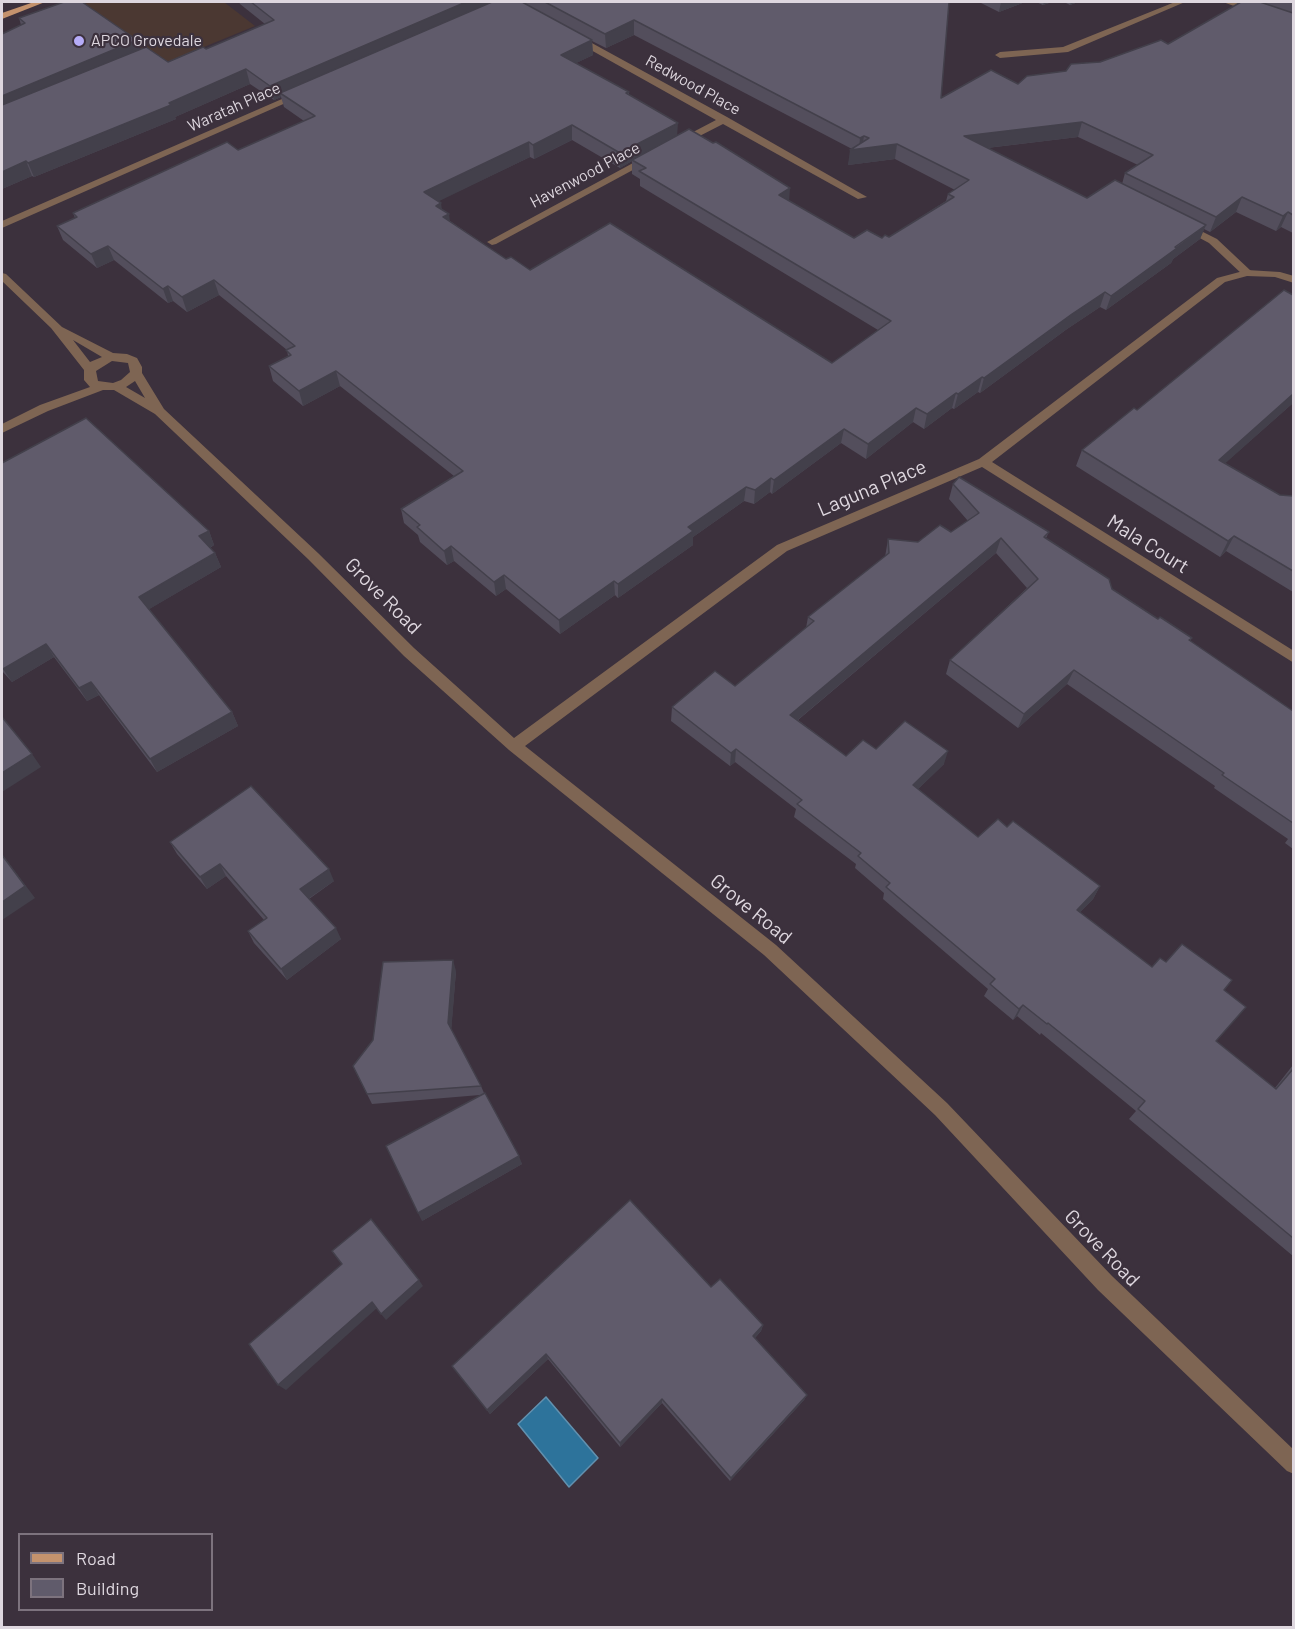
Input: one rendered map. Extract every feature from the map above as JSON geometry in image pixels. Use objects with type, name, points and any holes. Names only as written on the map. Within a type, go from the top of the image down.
[{"type":"main road","points":[[2,16],[41,2]]},
{"type":"street","points":[[1000,55],[1065,50],[1181,2]]},
{"type":"street","points":[[1227,2],[1293,25]]},
{"type":"street","name":"Redwood Place","points":[[568,34],[862,197]]},
{"type":"street","name":"Waratah Place","points":[[2,225],[316,87]]},
{"type":"street","name":"Havenwood Place","points":[[671,147],[724,119]]},
{"type":"street","name":"Havenwood Place","points":[[492,242],[661,152]]},
{"type":"street","points":[[1179,223],[1213,241],[1247,273]]},
{"type":"street","name":"Laguna Place","points":[[514,746],[782,548],[982,462],[1216,283],[1232,275],[1247,273],[1276,274],[1293,280]]},
{"type":"street","name":"Grove Road","points":[[2,276],[55,325],[89,373],[90,381],[100,387]]},
{"type":"street","name":"Grove Road","points":[[55,325],[111,357],[127,358],[133,361],[136,373],[159,411]]},
{"type":"street","points":[[44,408],[89,373],[95,364],[111,357]]},
{"type":"street","points":[[2,429],[44,408],[100,387],[125,383],[136,373]]},
{"type":"street","name":"Grove Road","points":[[116,386],[159,411],[313,556],[409,652],[514,746],[770,950],[941,1108],[1105,1283],[1293,1464]]},
{"type":"street","name":"Mala Court","points":[[982,462],[1293,658]]},
{"type":"shaded area","points":[[90,2],[224,2],[255,26],[2,130],[2,35]]},
{"type":"water","points":[[546,1397],[598,1458],[569,1487],[518,1424]]},
{"type":"building","points":[[64,2],[82,2],[137,40],[2,96],[2,34],[25,23],[19,18]]},
{"type":"building","points":[[251,2],[466,2],[270,86],[246,69],[169,103],[171,105],[2,172],[2,105],[146,47],[168,62],[203,47],[206,49],[274,20]]},
{"type":"building","points":[[492,2],[522,2],[592,40],[561,55],[629,92],[626,93],[678,123],[620,153],[572,125],[533,145],[529,142],[424,192],[441,203],[436,206],[449,214],[443,217],[506,259],[511,257],[530,270],[610,223],[832,363],[891,321],[639,171],[646,168],[632,160],[689,129],[713,143],[716,142],[790,188],[779,195],[854,238],[867,230],[882,238],[885,235],[889,237],[954,197],[948,194],[969,180],[897,144],[850,150],[869,138],[864,136],[860,138],[634,20],[605,34],[545,2],[949,2],[941,98],[991,70],[1018,84],[1027,76],[1066,71],[1071,64],[1100,62],[1161,40],[1168,44],[1241,2],[1260,2],[1293,13],[1293,215],[1288,212],[1283,216],[1242,197],[1216,217],[1125,173],[1153,155],[1082,122],[964,136],[1087,198],[1115,180],[1206,225],[1111,296],[1105,292],[984,378],[982,377],[958,394],[956,393],[927,414],[916,408],[868,444],[844,429],[774,480],[771,478],[755,490],[746,487],[688,527],[693,531],[618,584],[614,581],[559,620],[504,575],[494,582],[451,546],[444,551],[417,527],[420,525],[401,509],[463,471],[336,371],[299,391],[269,366],[291,355],[286,350],[295,346],[214,280],[182,297],[168,286],[163,289],[108,246],[91,254],[57,226],[77,217],[73,213],[227,142],[238,150],[315,116],[280,93]]},
{"type":"building","points":[[1284,290],[1293,295],[1293,394],[1219,460],[1280,495],[1293,496],[1293,571],[1234,536],[1228,541],[1082,450],[1134,408],[1137,410]]},
{"type":"building","points":[[86,418],[209,531],[199,536],[215,553],[139,597],[232,712],[150,759],[91,682],[79,688],[46,644],[3,669],[2,667],[2,463]]},
{"type":"building","points":[[959,477],[1049,532],[1044,537],[1109,579],[1112,589],[1192,638],[1189,640],[1293,711],[1293,823],[1074,670],[1024,714],[950,660],[1038,579],[1001,538],[790,715],[846,756],[863,740],[876,749],[905,721],[948,751],[913,785],[978,837],[998,819],[1007,827],[1013,821],[1100,886],[1077,910],[1152,967],[1160,958],[1166,962],[1182,944],[1232,980],[1224,990],[1246,1007],[1216,1041],[1276,1089],[1293,1069],[1293,1238],[1138,1109],[1145,1101],[1048,1023],[1023,1005],[1019,1009],[990,984],[995,979],[886,887],[890,883],[858,856],[861,853],[797,804],[802,800],[736,749],[731,753],[672,707],[715,671],[735,686],[814,621],[808,617],[889,553],[888,539],[918,542],[940,525],[951,532],[979,513],[953,484]]},
{"type":"building","points":[[2,717],[32,754],[2,773]]},
{"type":"building","points":[[251,786],[329,869],[300,889],[336,928],[281,969],[248,931],[267,918],[220,864],[200,877],[170,842]]},
{"type":"building","points":[[2,855],[25,886],[2,902]]},
{"type":"building","points":[[453,960],[448,1023],[481,1086],[367,1094],[353,1066],[373,1040],[383,962]]},
{"type":"building","points":[[485,1093],[519,1156],[418,1213],[386,1146]]},
{"type":"building","points":[[630,1200],[711,1287],[720,1279],[763,1325],[753,1336],[807,1395],[731,1478],[662,1399],[620,1443],[546,1354],[487,1410],[452,1366]]},
{"type":"building","points":[[371,1219],[419,1280],[381,1314],[372,1302],[278,1385],[249,1344],[342,1264],[332,1251]]},
{"type":"place","name":"APCO Grovedale","points":[[79,41]]}]
